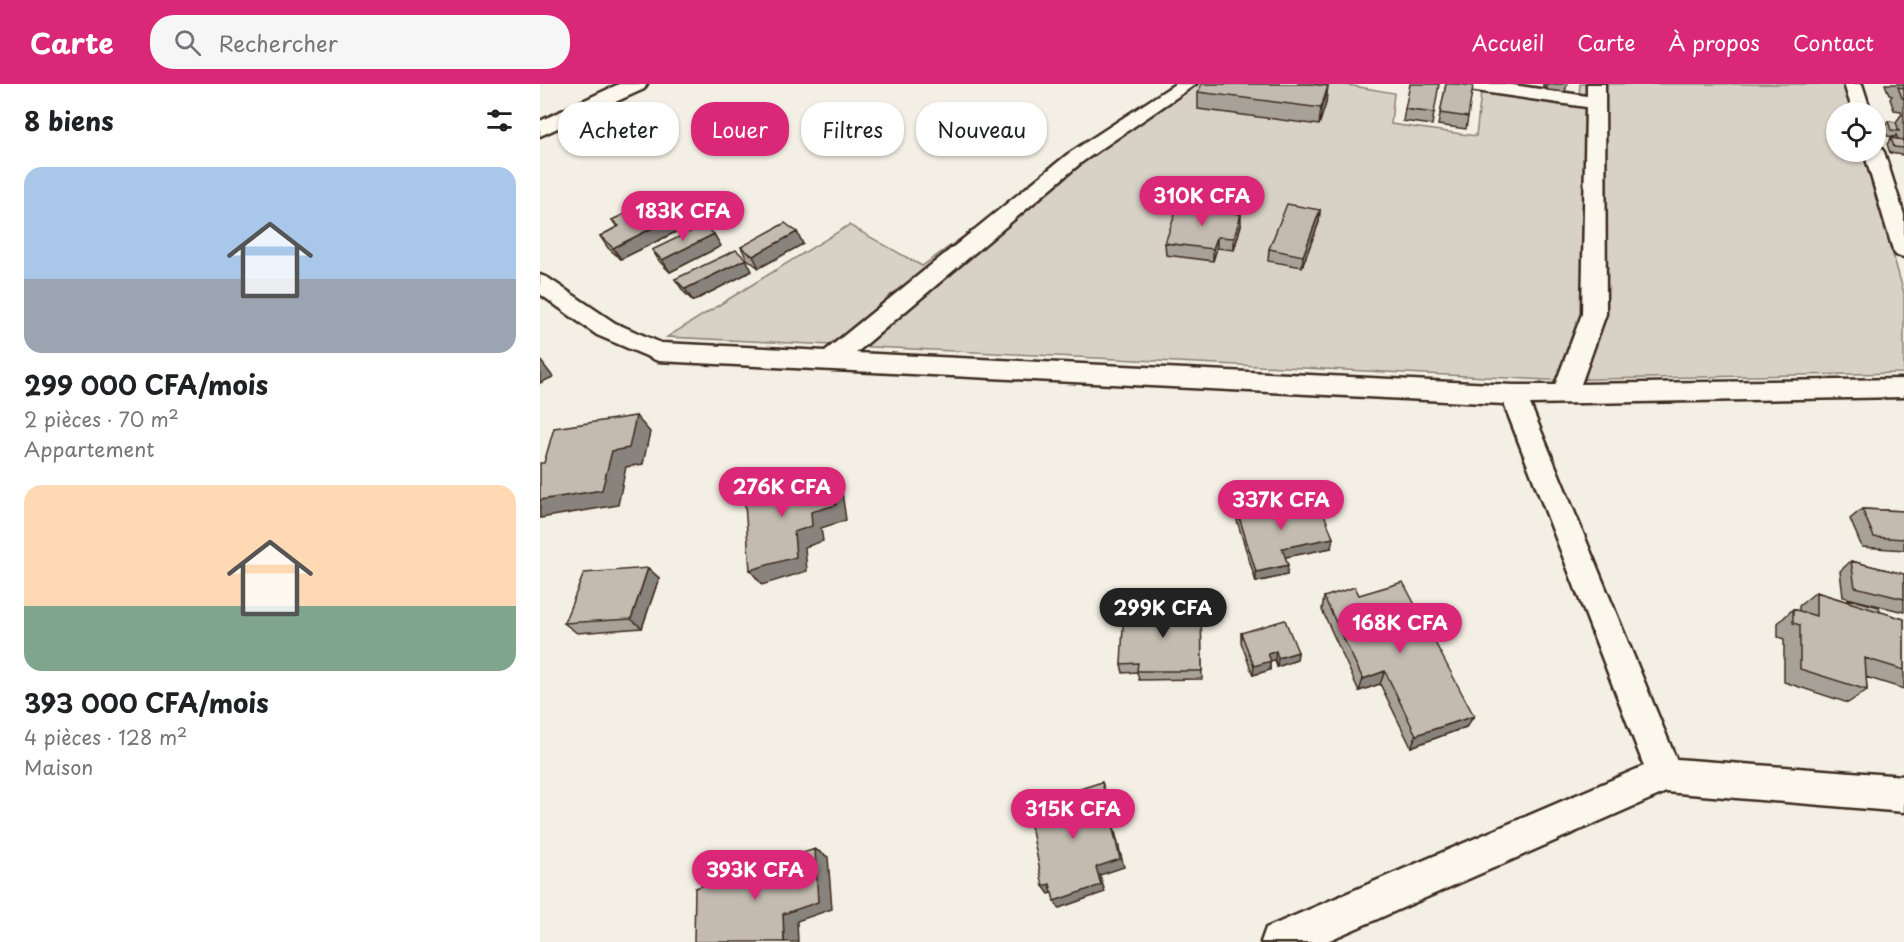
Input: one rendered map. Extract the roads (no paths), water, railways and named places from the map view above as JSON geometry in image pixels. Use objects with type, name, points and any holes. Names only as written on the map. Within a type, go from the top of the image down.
[{"type":"main road","points":[[540,129],[636,84]]},
{"type":"street","points":[[831,360],[1075,159],[1187,84]]},
{"type":"street","points":[[1469,84],[1595,93],[1594,314],[1564,395]]},
{"type":"street","points":[[1853,84],[1859,102]]},
{"type":"street","points":[[1877,162],[1904,250]]},
{"type":"street","points":[[540,283],[606,329],[658,352],[1513,395],[1904,388]]},
{"type":"street","points":[[1513,395],[1665,775]]},
{"type":"street","points":[[1280,942],[1665,775],[1904,794]]}]
